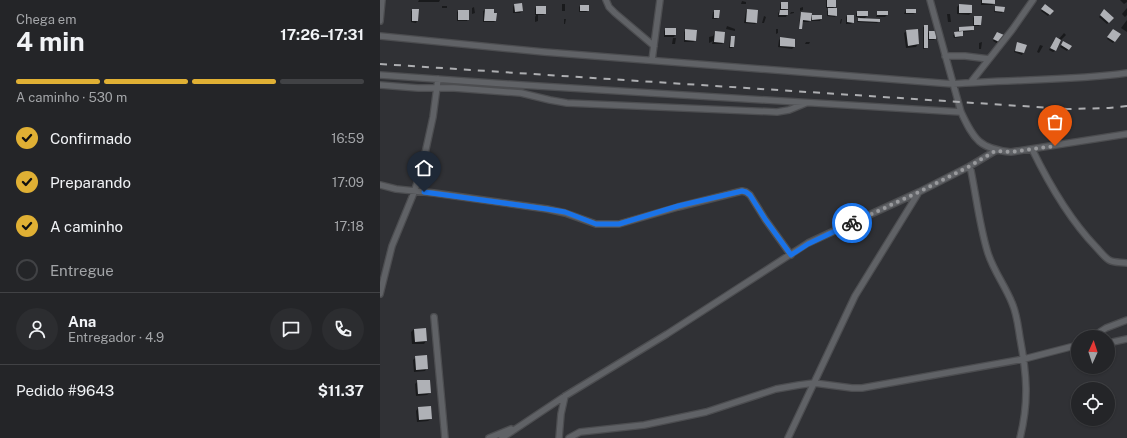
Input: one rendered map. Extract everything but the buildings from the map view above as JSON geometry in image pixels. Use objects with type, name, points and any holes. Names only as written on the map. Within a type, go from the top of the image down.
[{"type":"street","points":[[380,21],[382,0]]},
{"type":"street","points":[[606,0],[609,7],[615,13],[654,46]]},
{"type":"street","points":[[652,60],[660,0]]},
{"type":"street","points":[[930,0],[961,112],[968,127],[975,137],[985,146],[995,151],[1011,152],[1127,134]]},
{"type":"street","points":[[971,82],[1034,0]]},
{"type":"street","points":[[380,36],[528,50],[953,84],[971,82],[1045,80],[1127,72]]},
{"type":"street","points":[[946,56],[965,56],[989,59]]},
{"type":"street","points":[[380,75],[961,112]]},
{"type":"street","points":[[380,294],[392,246],[415,190],[434,117],[438,79]]},
{"type":"street","points":[[380,85],[521,93],[567,103],[722,111],[777,112],[789,110],[807,102]]},
{"type":"street","points":[[1032,149],[1048,181],[1067,211],[1088,239],[1108,259],[1114,262],[1127,263]]},
{"type":"street","points":[[502,438],[565,396],[667,334],[808,244],[919,192],[970,166],[995,151]]},
{"type":"street","points":[[970,166],[987,251],[993,267],[1013,304],[1017,317],[1024,359],[1026,404],[1020,438]]},
{"type":"street","points":[[380,185],[396,189],[415,190],[565,212],[596,224],[605,225],[619,224],[742,191],[750,195],[791,255]]},
{"type":"street","points":[[788,438],[855,296],[919,192]]},
{"type":"street","points":[[434,317],[445,438]]},
{"type":"street","points":[[1103,330],[1127,320]]},
{"type":"street","points":[[1115,341],[1127,339]]},
{"type":"street","points":[[570,438],[580,432],[639,426],[706,412],[776,389],[814,383],[862,388],[1024,359],[1071,347]]},
{"type":"street","points":[[559,438],[561,414],[565,396]]},
{"type":"street","points":[[489,438],[520,425]]},
{"type":"railway","points":[[380,64],[1067,109],[1127,106]]},
{"type":"way so far","points":[[852,223],[919,192],[970,166],[995,151],[1011,152],[1055,146]]},
{"type":"route","points":[[424,192],[496,201],[565,212],[596,224],[605,225],[619,224],[653,213],[742,191],[750,195],[791,255],[808,244],[852,223]]}]
